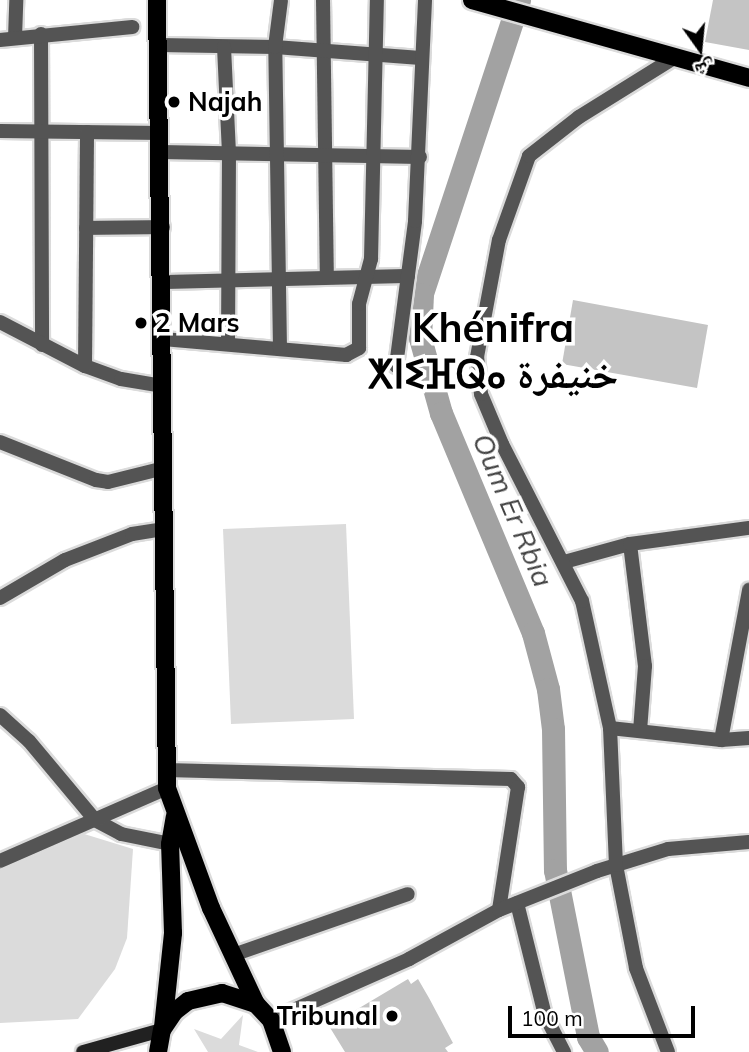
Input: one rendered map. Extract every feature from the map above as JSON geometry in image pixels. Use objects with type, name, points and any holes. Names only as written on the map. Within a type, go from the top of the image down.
[{"type":"main road","points":[[157,0],[163,227],[166,788],[233,955],[256,1004],[271,1020],[285,1050]]},
{"type":"main road","points":[[472,0],[608,36],[749,78]]},
{"type":"main road","points":[[158,1052],[173,933],[170,844],[176,817]]},
{"type":"main road","points":[[83,1052],[163,1028],[188,1001],[205,995],[240,996],[256,1004]]},
{"type":"street","points":[[16,0],[7,39],[132,27]]},
{"type":"street","points":[[280,349],[275,47],[281,0]]},
{"type":"street","points":[[323,0],[320,49],[327,276]]},
{"type":"street","points":[[163,339],[228,342],[345,355],[356,351],[360,343],[359,304],[367,275],[375,155],[374,54],[377,0]]},
{"type":"street","points":[[396,366],[420,157],[421,58],[425,0]]},
{"type":"street","points":[[41,34],[42,345]]},
{"type":"street","points":[[159,45],[320,49],[421,58]]},
{"type":"street","points":[[224,47],[229,153],[228,342]]},
{"type":"street","points":[[668,1052],[636,968],[616,865],[610,728],[585,610],[564,562],[502,443],[477,374],[481,327],[499,240],[524,166],[535,148],[677,56]]},
{"type":"street","points":[[0,131],[161,133]]},
{"type":"street","points":[[85,366],[87,132]]},
{"type":"street","points":[[161,152],[278,152],[420,157]]},
{"type":"street","points":[[86,228],[163,227]]},
{"type":"street","points":[[163,282],[279,275],[408,275]]},
{"type":"street","points":[[0,322],[85,366],[121,379],[163,386]]},
{"type":"street","points":[[0,442],[96,480],[108,482],[164,468]]},
{"type":"street","points":[[564,562],[630,544],[749,528]]},
{"type":"street","points":[[0,598],[77,555],[132,534],[165,529]]},
{"type":"street","points":[[630,544],[645,666],[640,731]]},
{"type":"street","points":[[721,740],[749,590]]},
{"type":"street","points":[[0,715],[95,820],[121,834],[170,844]]},
{"type":"street","points":[[610,728],[721,740],[749,738]]},
{"type":"street","points":[[166,770],[511,779],[518,787],[499,910]]},
{"type":"street","points":[[0,861],[166,788]]},
{"type":"street","points":[[271,1020],[409,959],[499,910],[597,871],[685,845],[749,842]]},
{"type":"street","points":[[233,955],[408,894]]},
{"type":"street","points":[[521,901],[545,1015],[564,1052]]},
{"type":"shaded area","points":[[346,524],[354,719],[231,724],[223,529]]},
{"type":"shaded area","points":[[81,833],[133,849],[127,938],[115,969],[78,1019],[0,1023],[0,867]]},
{"type":"shaded area","points":[[243,1015],[239,1045],[258,1052],[208,1052],[194,1029],[221,1039]]},
{"type":"building","points":[[713,0],[749,0],[749,50],[705,42]]},
{"type":"building","points":[[573,300],[708,325],[697,388],[562,364]]},
{"type":"building","name":"Tribunal","points":[[408,979],[411,984],[418,979],[429,998],[453,1043],[445,1048],[448,1052],[345,1052],[329,1026]]},
{"type":"waterway","name":"Oum Er Rbia","points":[[519,0],[422,294],[420,338],[441,413],[533,633],[548,689],[553,729],[555,870],[588,1037],[597,1052]]},
{"type":"place","name":"Najah","points":[[174,102]]},
{"type":"place","name":"2 Mars","points":[[141,323]]},
{"type":"place","name":"Tribunal","points":[[392,1016]]},
{"type":"district","name":"Khénifra ⵅⵏⵉⴼⵕⴰ خنيفرة","points":[[493,350]]}]
